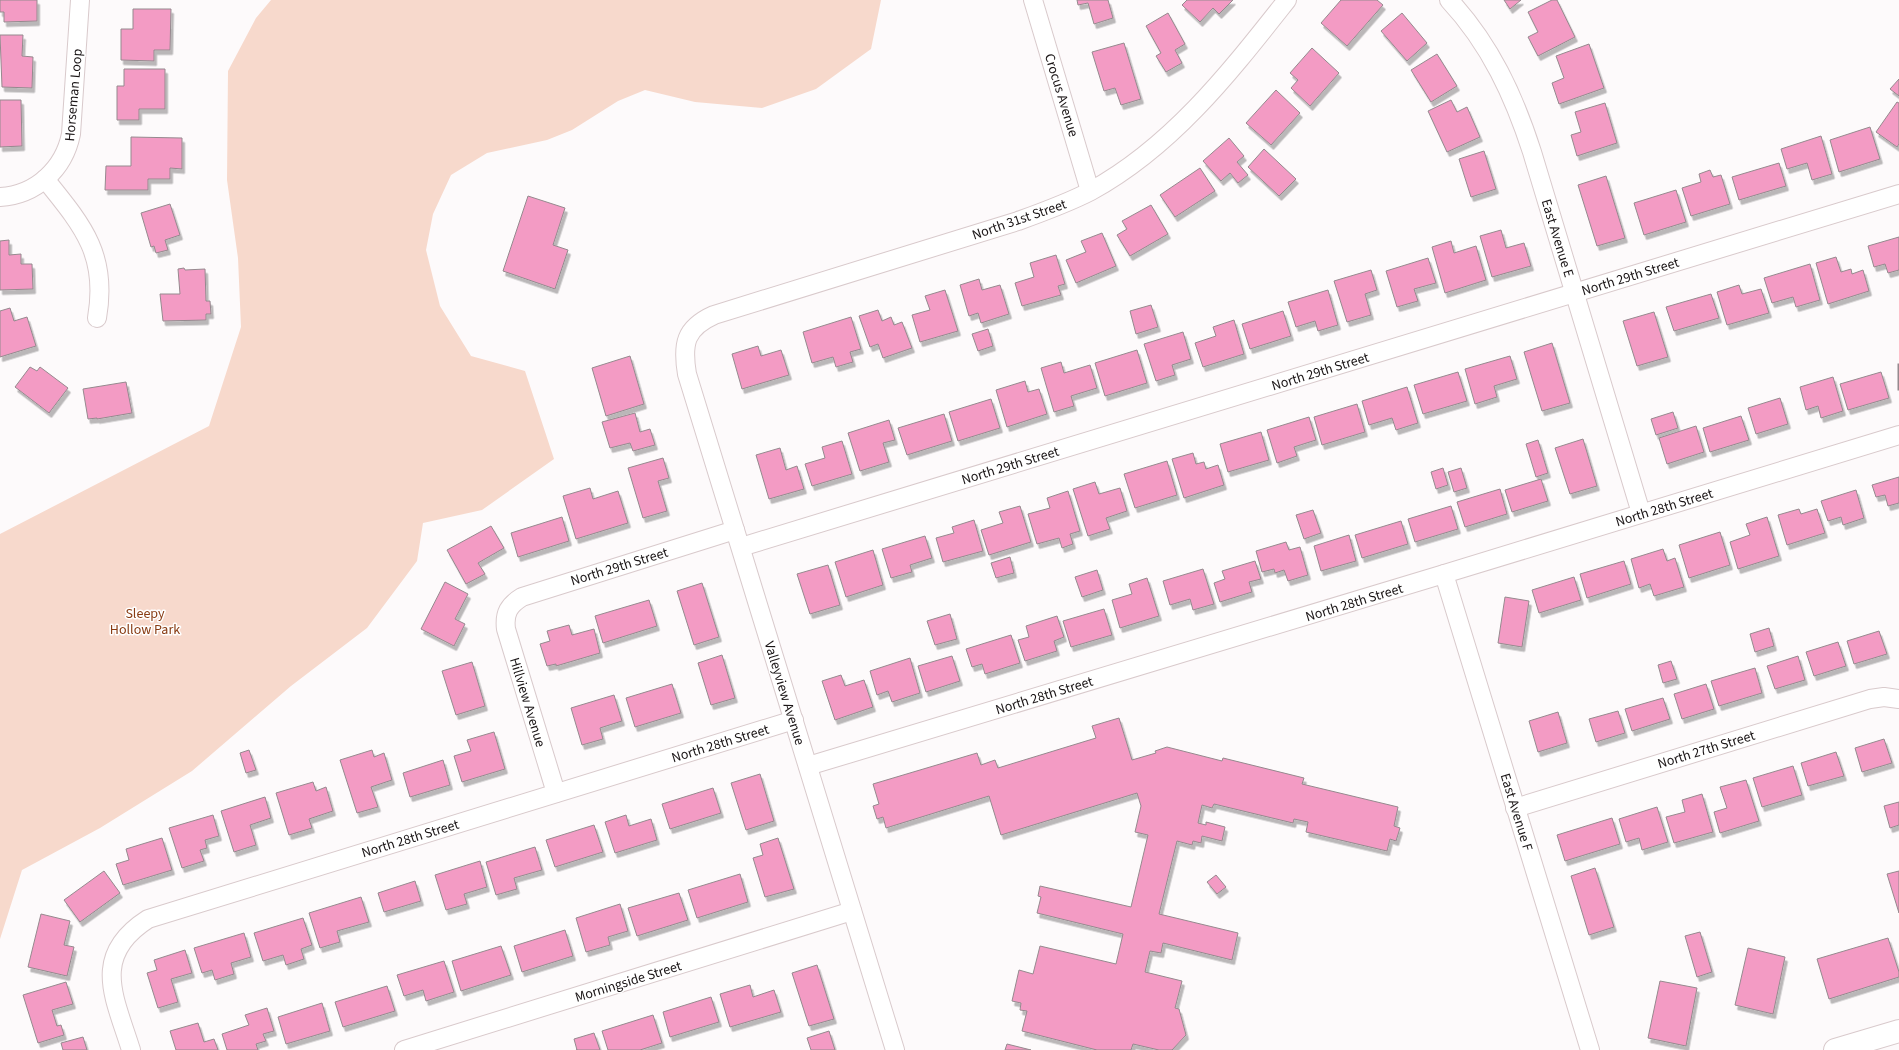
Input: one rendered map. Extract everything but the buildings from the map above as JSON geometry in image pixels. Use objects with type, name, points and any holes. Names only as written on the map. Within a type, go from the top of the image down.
[{"type":"street","name":"Horseman Loop","points":[[0,197],[25,193],[45,180],[59,164],[69,148],[80,0]]},
{"type":"street","name":"Crocus Avenue","points":[[1033,0],[1090,191]]},
{"type":"street","name":"North 31st Street","points":[[688,334],[703,319],[714,315],[1018,221],[1066,203],[1090,191],[1130,166],[1182,123],[1235,65],[1286,0]]},
{"type":"street","name":"East Avenue E","points":[[1449,0],[1474,31],[1492,58],[1516,106],[1575,293],[1641,513]]},
{"type":"street","points":[[45,180],[82,226],[90,242],[100,281],[100,300],[97,318]]},
{"type":"street","name":"North 29th Street","points":[[741,547],[1899,194]]},
{"type":"street","name":"Valleyview Avenue","points":[[688,334],[685,347],[687,374],[895,1050]]},
{"type":"street","name":"North 28th Street","points":[[808,766],[1899,435]]},
{"type":"street","name":"North 29th Street","points":[[507,611],[513,602],[522,597],[735,530]]},
{"type":"street","name":"East Avenue F","points":[[1444,574],[1590,1050]]},
{"type":"street","name":"Hillview Avenue","points":[[507,611],[505,619],[506,629],[556,793]]},
{"type":"street","name":"North 27th Street","points":[[1515,808],[1870,699],[1884,697],[1898,698]]},
{"type":"street","name":"North 28th Street","points":[[131,1050],[112,986],[111,972],[114,958],[119,946],[127,935],[148,919],[794,720]]},
{"type":"street","name":"Morningside Street","points":[[404,1050],[852,911]]},
{"type":"street","points":[[1835,1050],[1899,1031]]},
{"type":"green space","name":"Sleepy Hollow Park","points":[[271,0],[881,0],[871,49],[816,89],[762,108],[695,102],[645,90],[618,101],[572,130],[547,140],[487,153],[451,175],[433,214],[426,250],[440,306],[471,356],[525,371],[554,459],[482,510],[423,523],[417,561],[367,628],[291,686],[192,771],[100,828],[22,870],[0,939],[0,534],[209,426],[241,327],[238,258],[227,180],[228,71],[256,18]]}]
